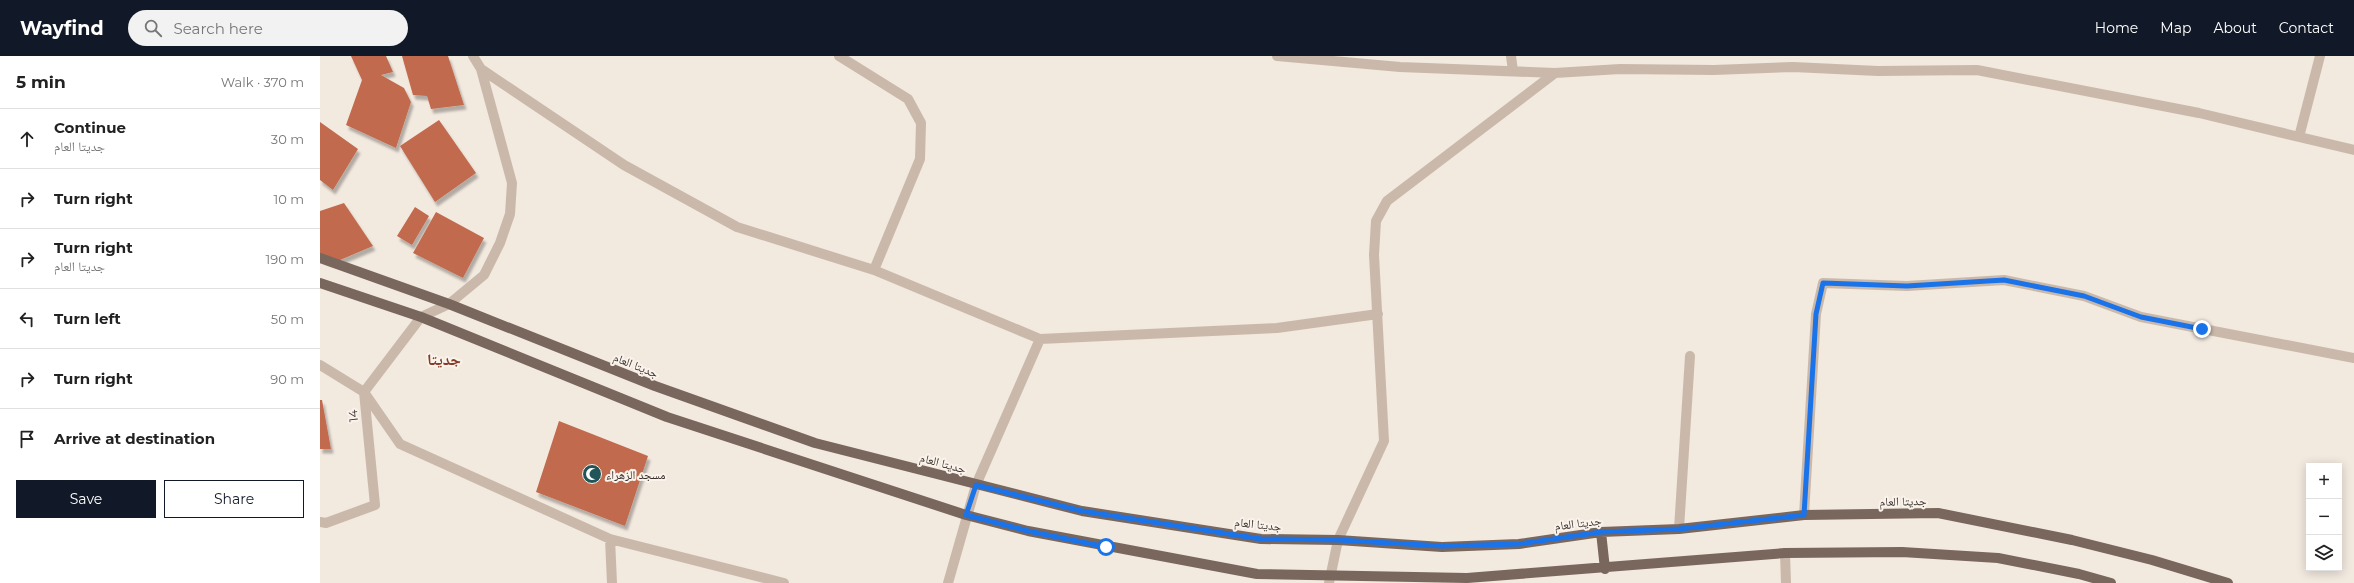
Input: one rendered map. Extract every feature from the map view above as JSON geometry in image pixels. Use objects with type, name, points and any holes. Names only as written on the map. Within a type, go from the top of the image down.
[{"type":"main road","name":"جديتا العام","points":[[320,258],[449,304],[739,417],[816,443],[1082,511],[1261,539],[1338,540],[1442,546],[1519,544],[1601,532],[1679,529],[1804,515],[1938,513],[2072,540],[2152,560],[2228,583]]},
{"type":"main road","points":[[320,283],[421,317],[667,417],[966,515],[1036,533],[1257,574],[1329,579],[1467,578],[1605,569],[1785,553],[1902,552],[1998,558],[2079,574],[2110,583]]},
{"type":"main road","points":[[1601,532],[1605,569]]},
{"type":"street","points":[[473,56],[481,69],[624,165],[737,227],[874,270],[1040,339],[1277,328],[1378,314]]},
{"type":"street","points":[[839,56],[908,99],[921,123],[920,159],[874,270]]},
{"type":"street","points":[[1277,56],[1400,67],[1555,73],[1620,69],[1714,70],[1793,67],[1878,72],[1977,70],[2199,113],[2354,150]]},
{"type":"street","points":[[1511,56],[1513,71]]},
{"type":"street","points":[[2299,137],[2320,56]]},
{"type":"street","name":"14","points":[[320,522],[326,523],[375,505],[364,392],[421,317],[449,304],[484,274],[500,243],[510,214],[512,183],[481,69]]},
{"type":"street","points":[[1329,579],[1338,540],[1384,441],[1374,255],[1376,221],[1388,201],[1555,73]]},
{"type":"street","points":[[1804,515],[1816,314],[1823,283],[1907,286],[2004,280],[2084,296],[2141,317],[2354,358]]},
{"type":"street","points":[[948,583],[966,515],[976,485],[1040,339]]},
{"type":"street","points":[[1679,529],[1690,356]]},
{"type":"street","points":[[320,365],[364,392],[400,444],[610,539],[784,583]]},
{"type":"street","points":[[610,539],[612,583]]},
{"type":"street","points":[[1785,553],[1786,583]]},
{"type":"building","points":[[351,56],[386,56],[393,72],[381,75],[404,88],[411,102],[396,148],[346,125],[362,80]]},
{"type":"building","points":[[402,56],[448,56],[464,105],[431,109],[427,96],[413,95]]},
{"type":"building","points":[[439,120],[476,173],[435,202],[400,146]]},
{"type":"building","points":[[320,122],[358,149],[333,190],[320,180]]},
{"type":"building","points":[[344,203],[373,246],[333,263],[320,258],[320,211]]},
{"type":"building","points":[[415,207],[429,216],[412,245],[397,236]]},
{"type":"building","points":[[436,212],[484,238],[463,278],[413,253]]},
{"type":"building","points":[[320,400],[322,400],[331,449],[320,449]]},
{"type":"building","name":"مسجد الزهراء","points":[[559,421],[648,456],[625,526],[536,492]]},
{"type":"place","name":"مسجد الزهراء","points":[[592,474]]},
{"type":"district","name":"جديتا","points":[[444,359]]},
{"type":"route","points":[[1106,547],[1028,531],[966,515],[976,485],[1082,511],[1261,539],[1338,540],[1442,546],[1519,544],[1601,532],[1679,529],[1804,515],[1816,314],[1823,283],[1907,286],[2004,280],[2084,296],[2141,317],[2202,329]]}]
